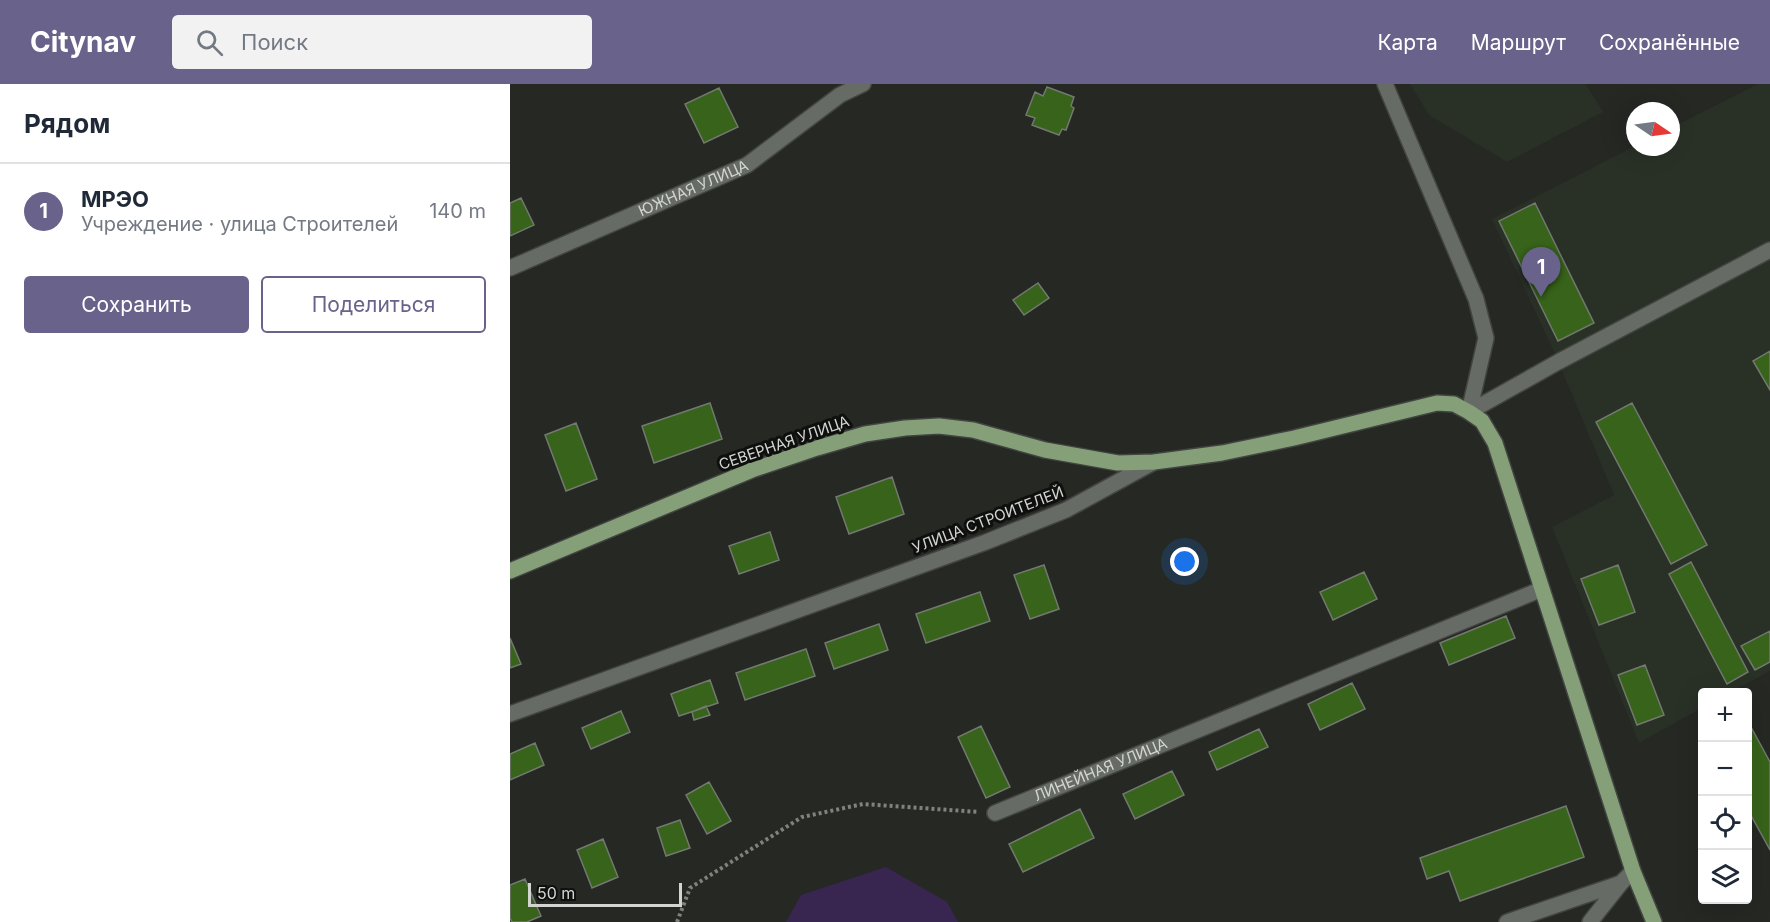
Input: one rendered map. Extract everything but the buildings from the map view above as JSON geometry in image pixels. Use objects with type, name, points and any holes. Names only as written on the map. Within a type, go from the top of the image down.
[{"type":"main road","name":"УЛИЦА СТРОИТЕЛЕЙ","points":[[1154,462],[1222,453],[1437,403],[1454,404],[1482,421],[1494,443],[1542,589]]},
{"type":"main road","name":"СЕВЕРНАЯ УЛИЦА","points":[[510,571],[752,470],[865,434],[939,426],[972,430],[1045,450],[1118,463],[1154,462]]},
{"type":"main road","points":[[1542,589],[1633,871],[1654,922]]},
{"type":"street","name":"ЮЖНАЯ УЛИЦА","points":[[510,268],[747,165],[840,95],[863,84]]},
{"type":"street","points":[[1385,84],[1476,299],[1486,338],[1469,412]]},
{"type":"street","points":[[1469,412],[1558,362],[1770,250]]},
{"type":"street","name":"УЛИЦА СТРОИТЕЛЕЙ","points":[[510,714],[986,542],[1066,510],[1154,462]]},
{"type":"street","name":"ЛИНЕЙНАЯ УЛИЦА","points":[[995,813],[1542,589]]},
{"type":"street","points":[[1590,922],[1633,871]]},
{"type":"street","points":[[1507,922],[1621,883]]},
{"type":"path","points":[[677,922],[690,888],[802,817],[862,804],[995,813]]},
{"type":"shaded area","points":[[1410,84],[1586,84],[1603,112],[1507,162],[1429,115]]},
{"type":"shaded area","points":[[1758,84],[1770,84],[1770,671],[1738,688],[1698,688],[1698,710],[1639,743],[1552,527],[1614,495],[1555,354],[1492,219],[1626,151],[1626,156],[1680,156],[1680,123]]},
{"type":"shaded area","points":[[886,867],[947,902],[958,922],[786,922],[801,895]]},
{"type":"place","name":"МРЭО","points":[[1541,297]]}]
